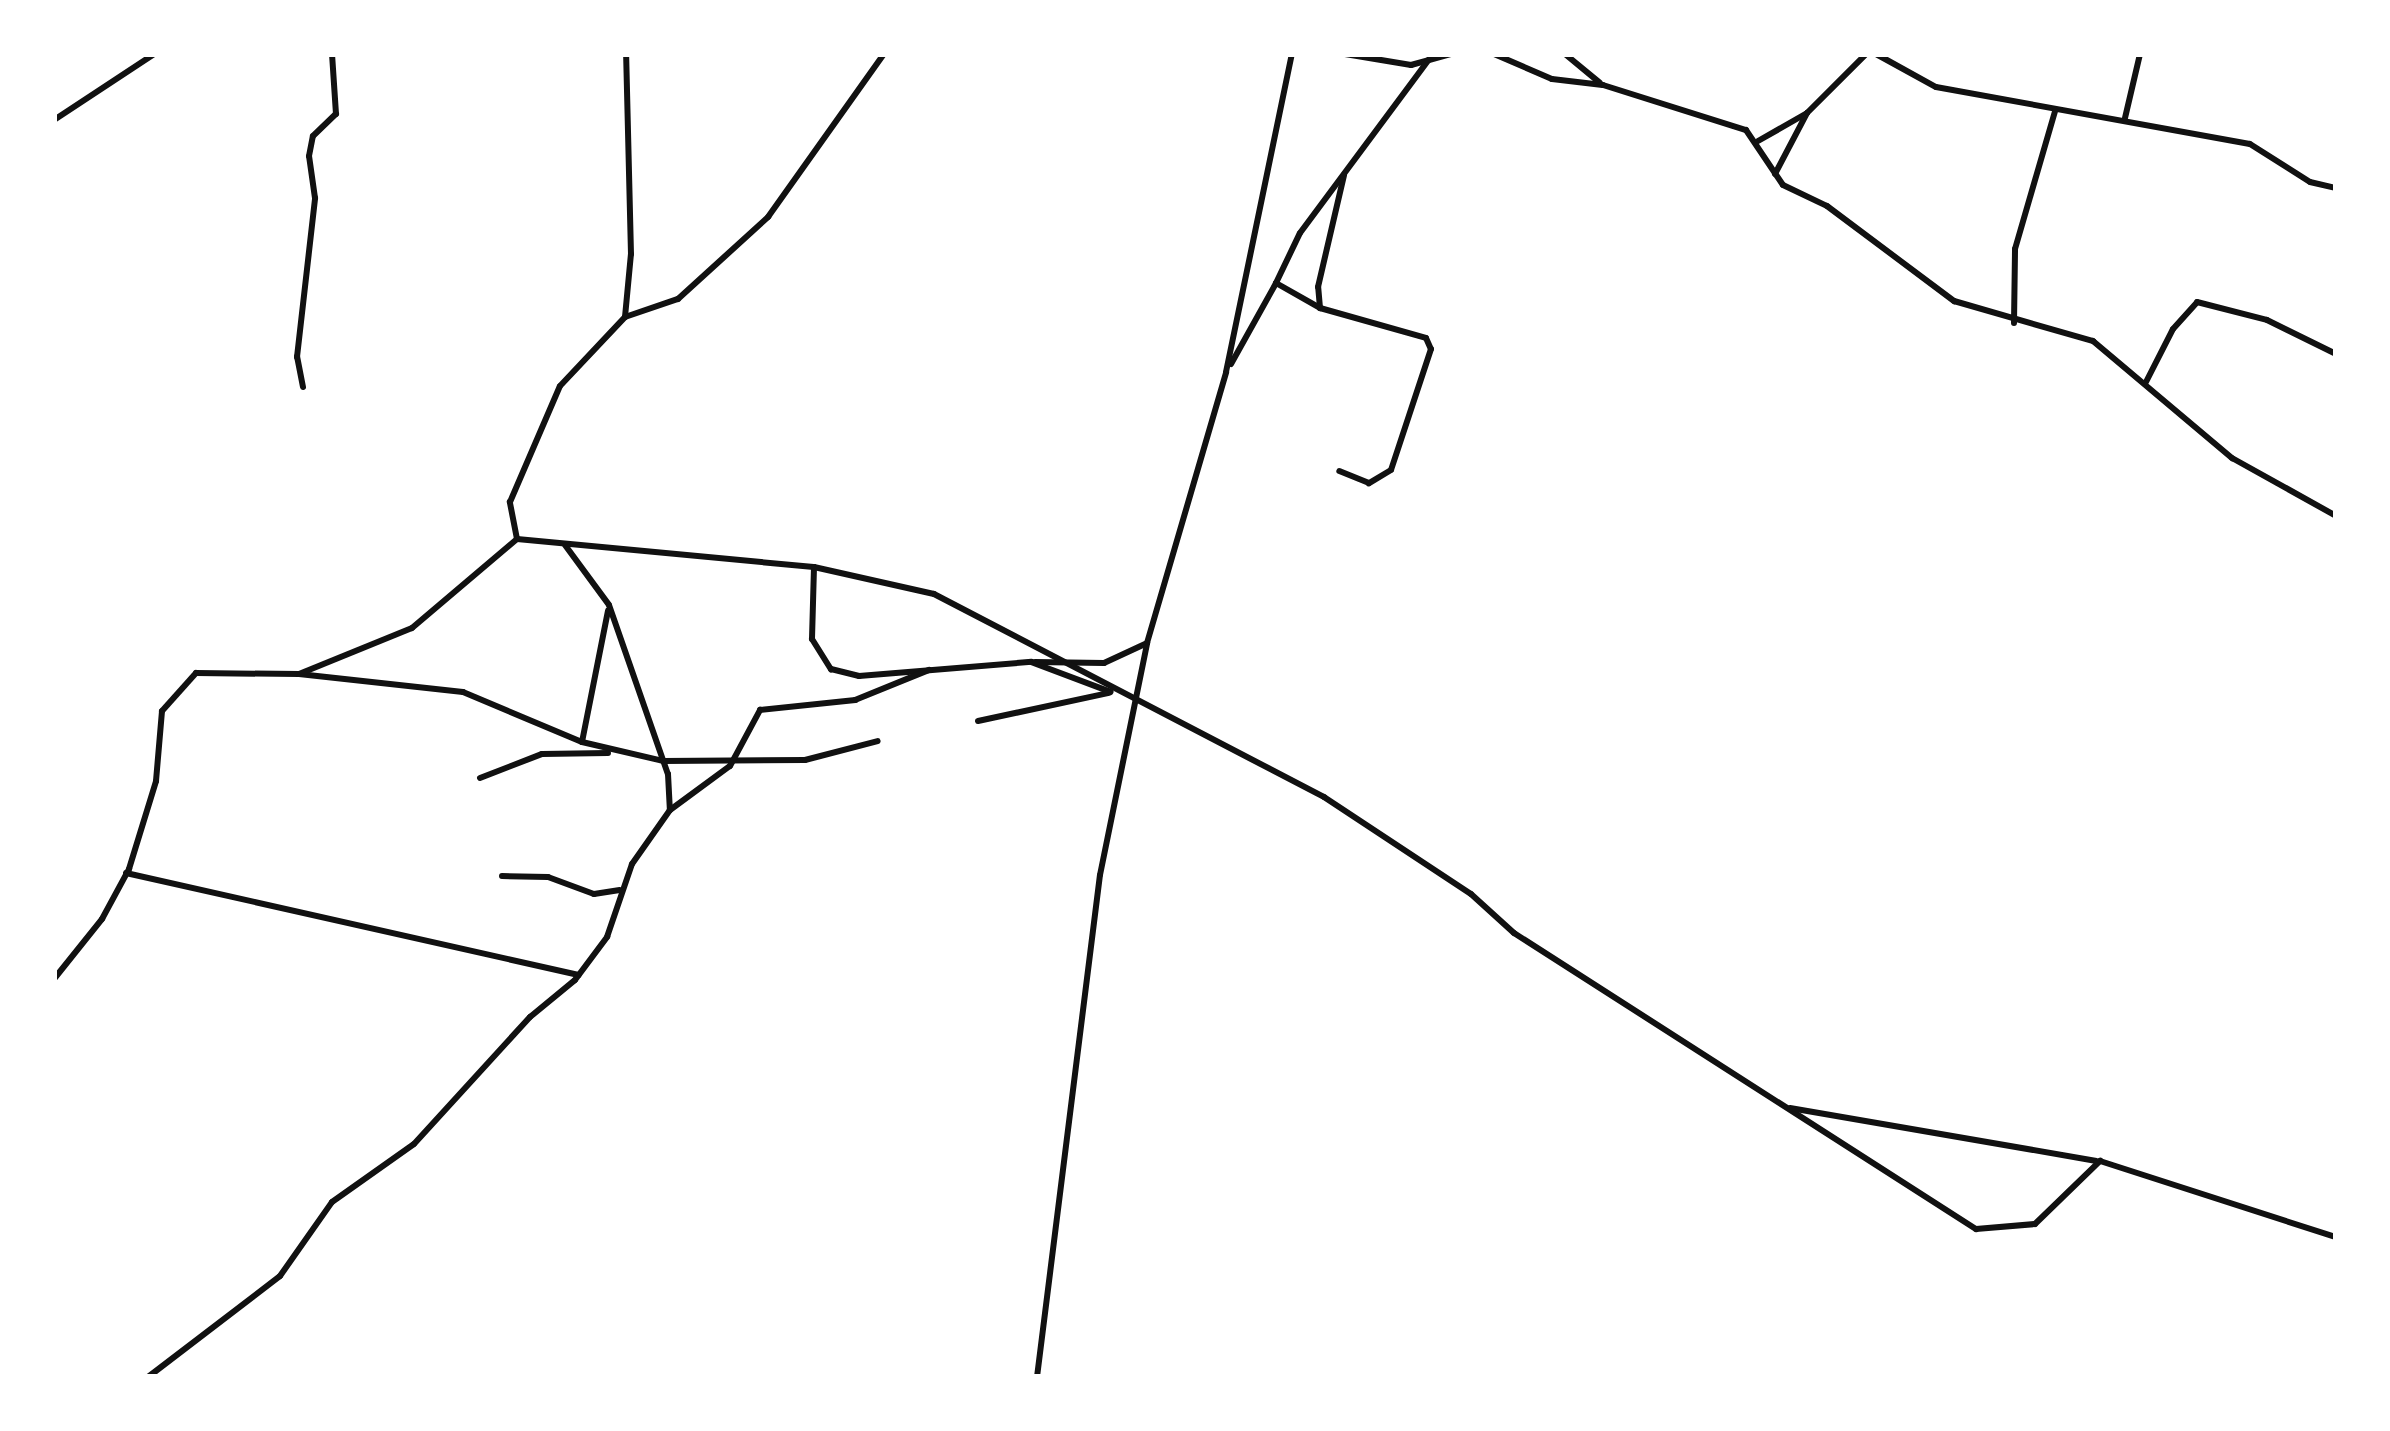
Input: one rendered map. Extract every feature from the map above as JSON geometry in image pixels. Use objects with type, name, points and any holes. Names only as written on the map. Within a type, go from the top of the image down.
[{"type":"street","points":[[54,119],[154,54]]},
{"type":"street","points":[[303,387],[297,357],[315,197],[309,155],[313,136],[336,114],[332,54]]},
{"type":"street","points":[[625,316],[631,270],[626,54]]},
{"type":"street","points":[[517,539],[510,502],[560,386],[625,316],[678,299],[768,217],[884,54]]},
{"type":"street","points":[[1037,1377],[1088,950],[1147,643],[1226,372],[1292,54]]},
{"type":"street","points":[[1345,54],[1422,64],[1451,54]]},
{"type":"street","points":[[1226,372],[1300,233],[1432,54]]},
{"type":"street","points":[[1494,54],[1552,79],[1604,85],[1730,121],[1758,141],[1775,174],[1954,301],[2014,323],[2093,341],[2232,458],[2336,516]]},
{"type":"street","points":[[1565,54],[1604,85]]},
{"type":"street","points":[[1758,141],[1807,112],[1865,54]]},
{"type":"street","points":[[1876,54],[1926,84],[2250,144],[2310,182],[2336,188]]},
{"type":"street","points":[[2125,118],[2140,54]]},
{"type":"street","points":[[2014,323],[2014,249],[2056,110]]},
{"type":"street","points":[[1775,174],[1807,112]]},
{"type":"street","points":[[1320,308],[1333,204],[1348,166]]},
{"type":"street","points":[[1276,283],[1320,308],[1423,335],[1431,349],[1391,470],[1369,483],[1339,471]]},
{"type":"street","points":[[2146,382],[2173,329],[2198,302],[2267,320],[2336,354]]},
{"type":"street","points":[[299,674],[421,624],[517,539],[814,567],[917,588],[1069,660],[1114,692]]},
{"type":"street","points":[[563,543],[609,605],[663,761],[670,810]]},
{"type":"street","points":[[814,567],[812,639],[831,668],[859,676],[1031,662],[1104,663],[1147,643]]},
{"type":"street","points":[[582,742],[609,605]]},
{"type":"street","points":[[1031,662],[1138,701],[1324,797],[1471,893],[1514,933],[1976,1229],[2035,1224],[2098,1162]]},
{"type":"street","points":[[54,979],[102,919],[126,873],[156,781],[162,711],[174,690],[210,670],[299,674],[463,692],[582,742],[663,761],[730,766],[805,760],[878,741]]},
{"type":"street","points":[[148,1377],[280,1276],[332,1202],[424,1135],[530,1016],[579,975],[607,938],[622,889],[670,810],[730,766],[766,707],[855,700],[929,670]]},
{"type":"street","points":[[977,721],[1114,692]]},
{"type":"street","points":[[480,778],[542,754],[618,753]]},
{"type":"street","points":[[126,873],[579,975]]},
{"type":"street","points":[[502,876],[548,878],[594,894],[622,889]]},
{"type":"street","points":[[1786,1107],[2098,1162],[2336,1237]]}]
